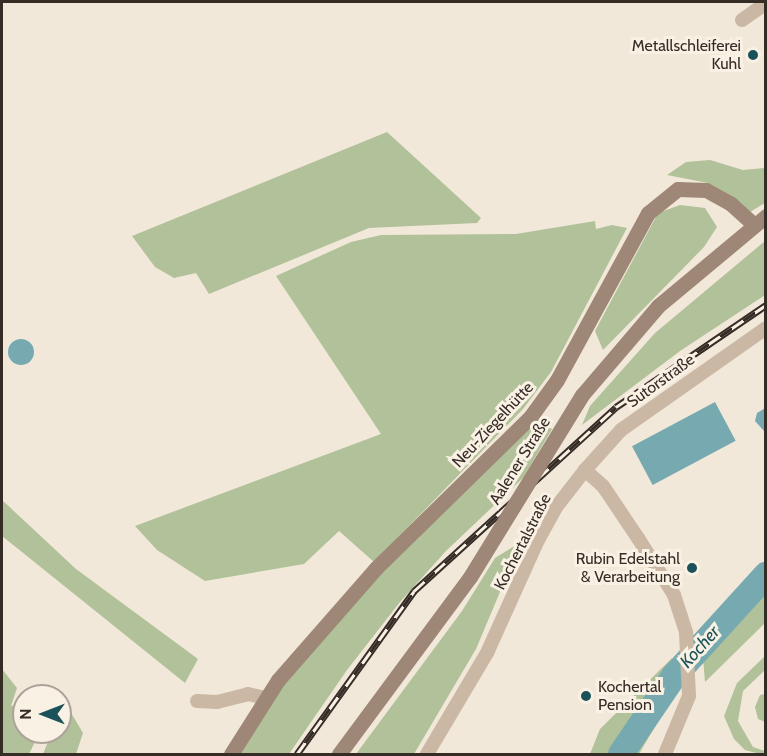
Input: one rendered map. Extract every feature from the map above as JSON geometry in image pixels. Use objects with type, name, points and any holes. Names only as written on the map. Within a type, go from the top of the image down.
[{"type":"street","points":[[742,20],[765,3]]},
{"type":"street","name":"Neu-Ziegelhütte","points":[[231,754],[265,698],[376,568],[531,416],[557,380],[648,213],[678,189],[706,190],[759,220]]},
{"type":"street","name":"Aalener Straße","points":[[339,754],[470,577],[582,395],[658,306],[759,220]]},
{"type":"street","name":"Sutorstraße","points":[[585,470],[621,430],[765,328]]},
{"type":"street","points":[[585,470],[603,486],[674,595],[686,633],[690,678],[689,696],[665,754]]},
{"type":"street","name":"Kochertalstraße","points":[[427,754],[487,653],[553,514],[585,470]]},
{"type":"street","points":[[197,700],[217,702],[248,694],[265,698]]},
{"type":"green space","points":[[387,132],[481,218],[477,223],[369,228],[209,294],[196,273],[174,278],[155,267],[132,236]]},
{"type":"green space","points":[[710,160],[743,170],[765,168],[765,203],[750,212],[708,183],[667,175],[686,162]]},
{"type":"green space","points":[[680,205],[705,208],[717,227],[704,247],[603,350],[595,331],[658,213]]},
{"type":"green space","points":[[595,221],[596,229],[612,225],[627,228],[551,372],[523,409],[374,562],[339,531],[304,564],[205,581],[157,550],[135,526],[381,434],[276,276],[351,242],[381,235],[516,234]]},
{"type":"green space","points":[[765,241],[765,295],[680,351],[582,425],[590,406],[655,333]]},
{"type":"green space","points":[[535,417],[552,429],[523,478],[446,551],[400,602],[347,670],[289,754],[238,754],[270,700],[381,572]]},
{"type":"green space","points":[[2,500],[76,569],[198,659],[185,683],[2,536]]},
{"type":"green space","points":[[521,542],[476,649],[414,754],[356,754],[462,611],[495,558]]},
{"type":"green space","points":[[765,562],[765,623],[705,682],[701,633]]},
{"type":"green space","points":[[765,656],[765,670],[743,691],[738,721],[753,747],[765,751],[765,754],[760,754],[745,750],[734,739],[724,716],[737,683]]},
{"type":"green space","points":[[672,658],[667,706],[639,754],[590,754],[600,729]]},
{"type":"green space","points":[[2,669],[14,684],[12,684],[11,706],[12,744],[34,744],[29,754],[2,754]]},
{"type":"green space","points":[[766,694],[765,722],[758,719],[755,707],[760,695]]},
{"type":"green space","points":[[72,715],[83,733],[76,754],[43,754],[47,744],[72,744]]},
{"type":"water","points":[[21,339],[30,343],[34,352],[30,361],[21,365],[12,361],[8,352],[12,343]]},
{"type":"water","points":[[715,402],[736,441],[653,485],[632,446]]},
{"type":"water","points":[[765,408],[766,432],[755,421],[757,413]]},
{"type":"waterway","name":"Kocher","points":[[621,754],[674,676],[766,575]]},
{"type":"railway","points":[[297,754],[414,591],[616,407],[766,305]]},
{"type":"place","name":"Metallschleiferei Kuhl","points":[[753,55]]},
{"type":"place","name":"Rubin Edelstahl & Verarbeitung","points":[[692,568]]},
{"type":"place","name":"Kochertal Pension","points":[[586,696]]}]
